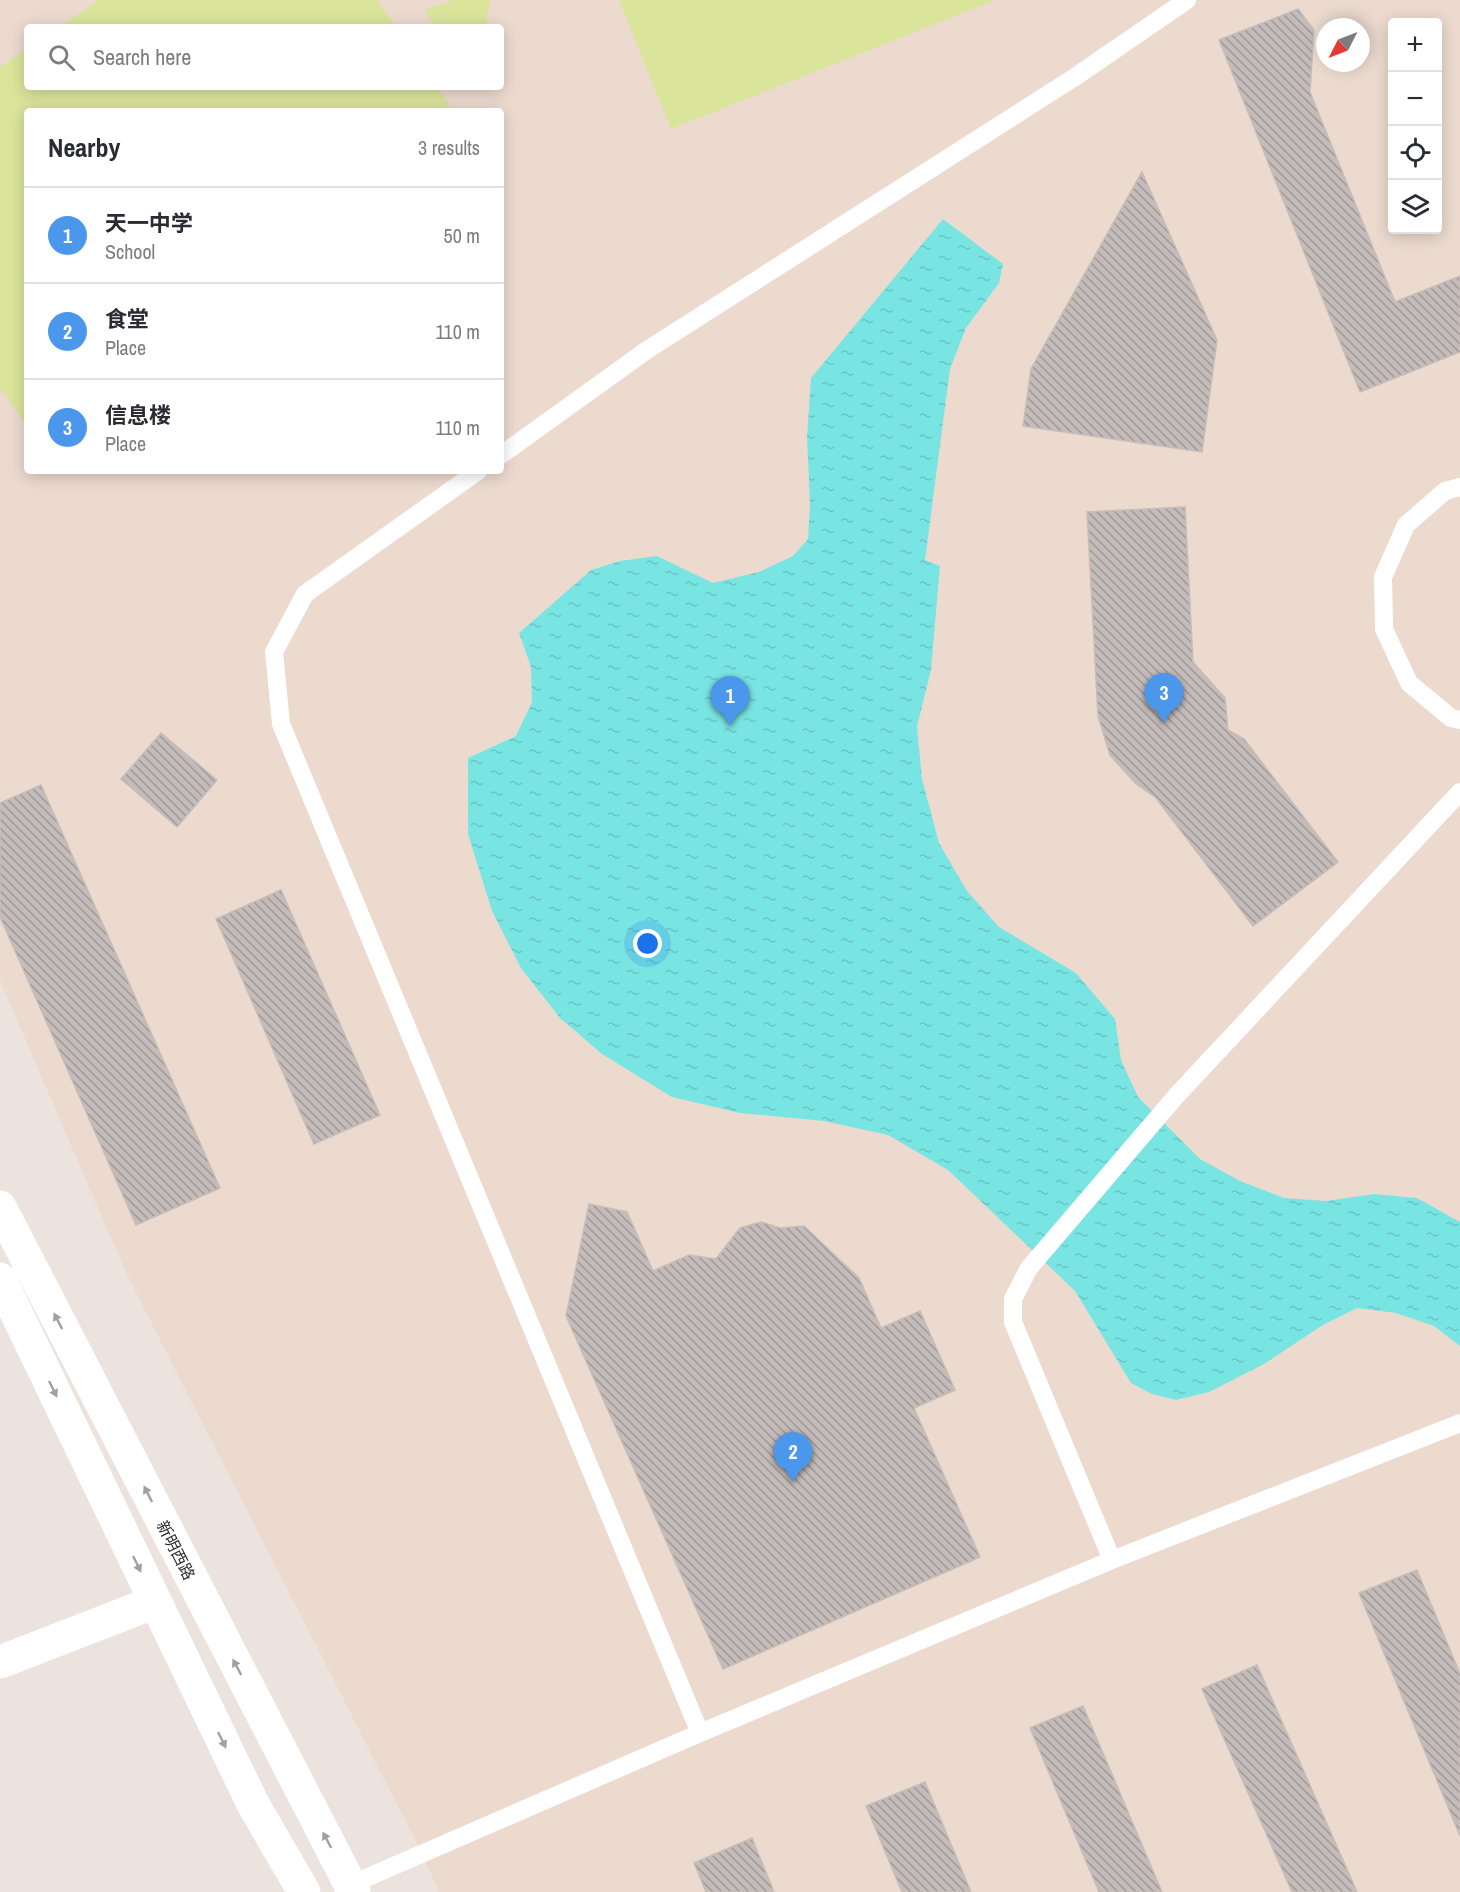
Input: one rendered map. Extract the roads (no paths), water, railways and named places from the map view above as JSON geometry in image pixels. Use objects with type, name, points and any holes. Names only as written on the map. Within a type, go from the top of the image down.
[{"type":"street","name":"新明西路","points":[[0,1207],[346,1889]]},
{"type":"street","points":[[0,1279],[253,1804],[304,1892]]},
{"type":"street","points":[[0,1662],[155,1602]]},
{"type":"lane","points":[[504,453],[647,350],[1065,83],[1187,0]]},
{"type":"lane","points":[[474,474],[305,594],[274,652],[281,724],[700,1732]]},
{"type":"lane","points":[[1460,487],[1445,491],[1406,525],[1383,577],[1384,629],[1409,683],[1451,718],[1460,720]]},
{"type":"lane","points":[[1112,1560],[1013,1322],[1013,1299],[1029,1268],[1177,1095],[1460,792]]},
{"type":"lane","points":[[346,1889],[700,1732],[1112,1560],[1460,1423]]},
{"type":"water","points":[[943,219],[1003,264],[999,283],[966,328],[950,369],[925,560],[940,566],[931,670],[917,726],[922,779],[939,843],[967,891],[999,927],[1076,973],[1115,1019],[1121,1060],[1138,1097],[1200,1159],[1240,1181],[1284,1198],[1326,1201],[1374,1194],[1417,1198],[1460,1222],[1460,1346],[1434,1326],[1396,1313],[1357,1308],[1323,1325],[1264,1364],[1209,1392],[1176,1400],[1152,1394],[1131,1383],[1075,1291],[948,1170],[888,1135],[824,1121],[740,1113],[672,1097],[602,1054],[560,1018],[521,968],[492,911],[468,834],[468,758],[516,736],[532,702],[531,667],[519,633],[591,570],[620,561],[657,556],[713,583],[759,572],[793,556],[808,539],[810,504],[807,437],[811,378]]},
{"type":"place","name":"信息楼","points":[[1164,723]]},
{"type":"place","name":"天一中学","points":[[730,726]]},
{"type":"place","name":"食堂","points":[[793,1482]]}]
